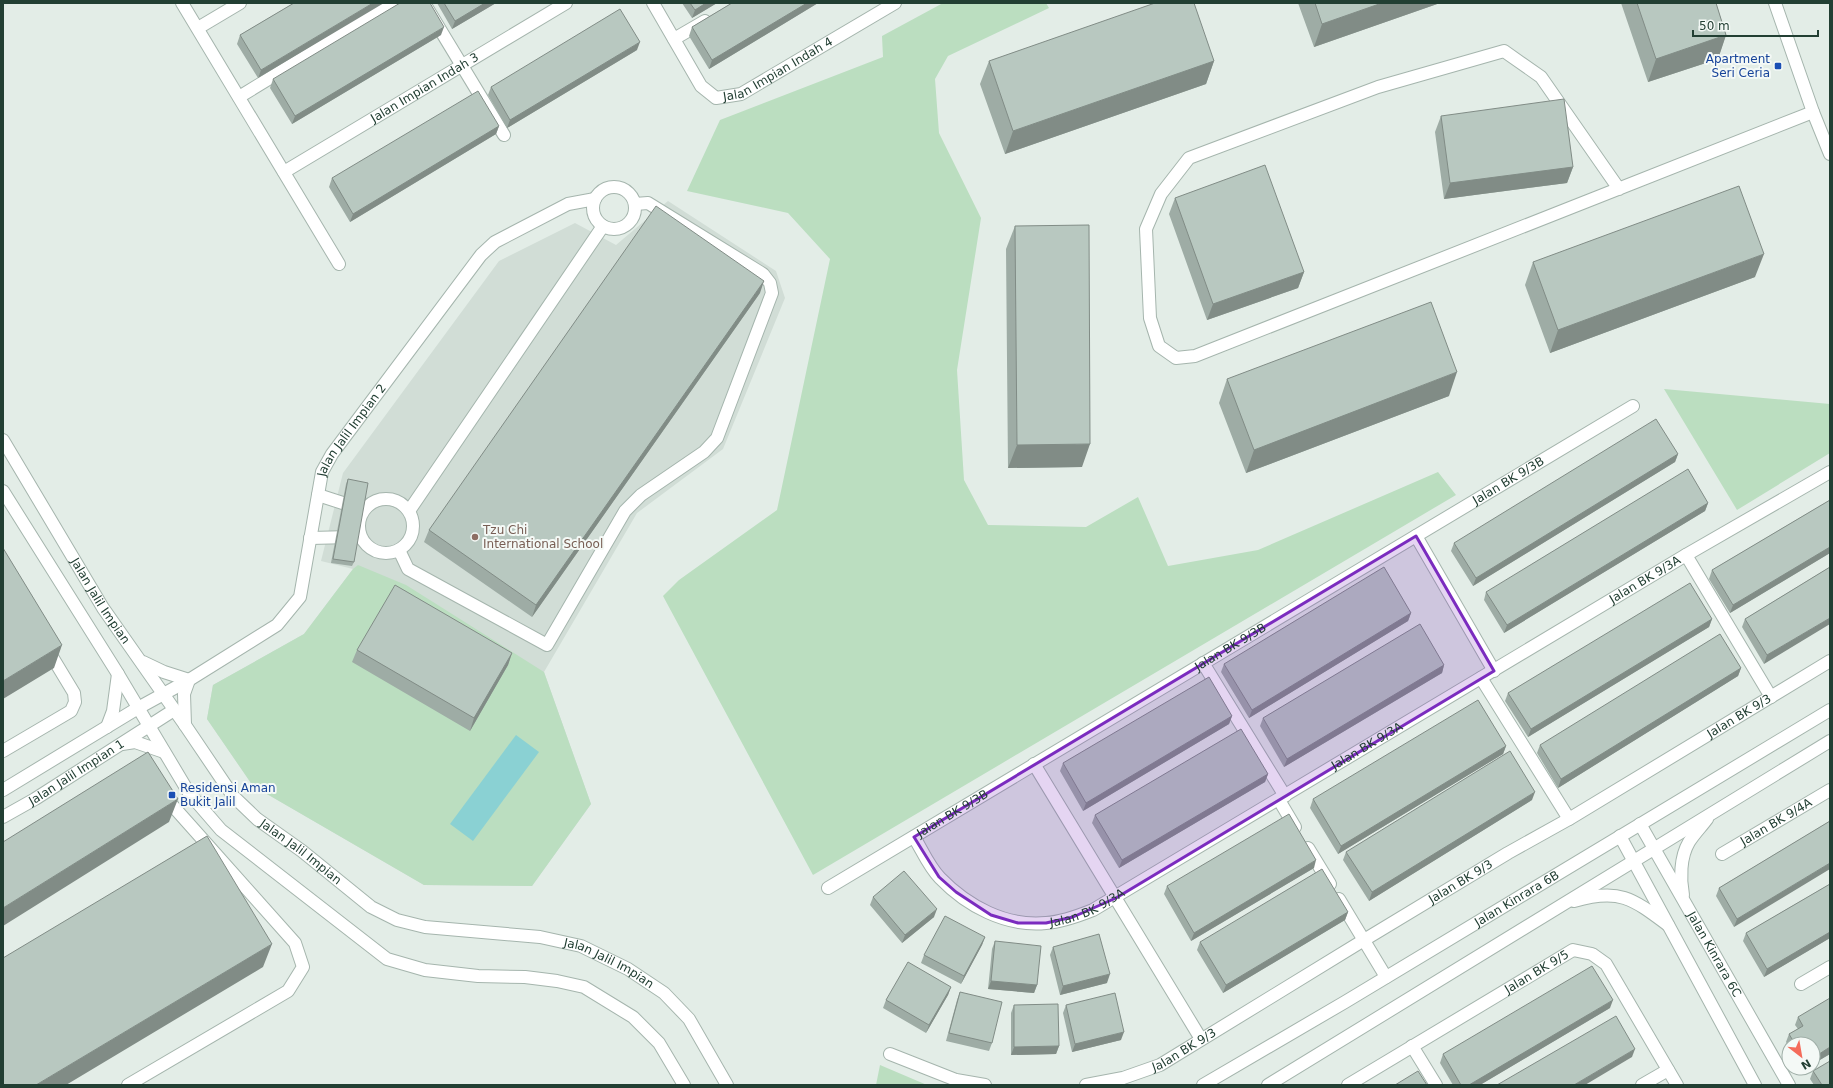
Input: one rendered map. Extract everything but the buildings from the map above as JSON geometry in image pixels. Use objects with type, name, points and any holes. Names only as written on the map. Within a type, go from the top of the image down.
[{"type":"street","points":[[182,3],[339,264]]},
{"type":"street","points":[[198,28],[240,3]]},
{"type":"street","points":[[239,97],[393,3]]},
{"type":"street","points":[[424,3],[504,135]]},
{"type":"street","name":"Jalan Impian Indah 3","points":[[284,172],[566,3]]},
{"type":"street","name":"Jalan Impian Indah 4","points":[[653,3],[702,86],[716,98],[741,94],[895,3]]},
{"type":"street","points":[[1775,3],[1813,112],[1830,154]]},
{"type":"street","points":[[674,40],[714,15]]},
{"type":"street","points":[[1619,189],[1540,77],[1504,51],[1378,87],[1189,158],[1161,194],[1146,229],[1150,318],[1159,346],[1176,358],[1195,356],[1619,189],[1813,112]]},
{"type":"street","points":[[617,187],[629,192],[635,204],[633,218],[623,227],[610,229],[603,226],[595,217],[593,211],[595,199],[604,190],[617,187]]},
{"type":"street","name":"Jalan Jalil Impian 2","points":[[163,694],[189,680],[277,625],[300,597],[322,472],[332,454],[481,255],[495,242],[568,204],[595,199]]},
{"type":"street","points":[[399,550],[408,569],[547,645],[625,511],[641,495],[704,452],[717,438],[772,293],[770,283],[763,274],[648,203],[635,204]]},
{"type":"street","points":[[409,511],[603,226]]},
{"type":"street","name":"Jalan BK 9/3B","points":[[828,888],[1633,406]]},
{"type":"street","name":"Jalan Jalil Impian","points":[[3,440],[103,608],[233,796],[258,819],[302,851],[371,907],[397,920],[425,927],[540,937],[581,946],[628,969],[664,993],[688,1019],[727,1085]]},
{"type":"street","name":"Jalan BK 9/3A","points":[[914,837],[939,877],[956,892],[991,915],[1018,923],[1046,923],[1073,918],[1116,898],[1686,555],[1830,472]]},
{"type":"street","name":"Jalan Jalil Impian","points":[[3,491],[118,674],[189,793],[220,830],[387,959],[426,970],[478,976],[541,979],[584,987],[633,1017],[659,1043],[684,1085]]},
{"type":"street","points":[[318,495],[364,510]]},
{"type":"street","points":[[387,499],[400,503],[409,511],[413,520],[413,529],[408,541],[399,550],[390,553],[381,553],[372,550],[365,544],[360,536],[360,518],[364,510],[370,504],[378,500],[387,499]]},
{"type":"street","points":[[310,538],[360,536]]},
{"type":"street","points":[[1416,536],[1494,671]]},
{"type":"street","points":[[1686,555],[1770,697]]},
{"type":"street","points":[[3,751],[71,711],[75,702],[74,693],[42,640]]},
{"type":"street","points":[[140,660],[151,667],[189,680],[184,694],[185,725]]},
{"type":"street","name":"Jalan BK 9/3","points":[[1086,1085],[1123,1078],[1160,1065],[1508,853],[1569,819],[1830,661]]},
{"type":"street","points":[[1203,663],[1386,977]]},
{"type":"street","points":[[107,727],[113,710],[118,674]]},
{"type":"street","points":[[1481,678],[1569,819]]},
{"type":"street","name":"Jalan Jalil Impian 1","points":[[3,790],[163,694]]},
{"type":"street","name":"Jalan Jalil Impian 1","points":[[3,817],[122,744],[148,725],[174,710]]},
{"type":"street","name":"Jalan Kinrara 6B","points":[[1207,1084],[1830,710]]},
{"type":"street","points":[[1268,1085],[1634,859],[1830,741]]},
{"type":"street","points":[[122,744],[135,742],[164,752]]},
{"type":"street","points":[[1034,764],[1116,898],[1200,1040]]},
{"type":"street","points":[[128,1085],[288,991],[303,967],[295,943],[158,789]]},
{"type":"street","name":"Jalan BK 9/4A","points":[[1722,854],[1830,790]]},
{"type":"street","points":[[1684,900],[1681,886],[1683,857],[1688,843],[1712,812]]},
{"type":"street","name":"Jalan Kinrara 6C","points":[[1640,824],[1789,1085]]},
{"type":"street","name":"Jalan Kinrara 6C","points":[[1620,836],[1634,859],[1755,1085]]},
{"type":"street","points":[[1559,906],[1594,895],[1610,894],[1628,898],[1641,905],[1670,927]]},
{"type":"street","name":"Jalan BK 9/5","points":[[1348,1085],[1573,950],[1592,954],[1606,964],[1677,1085]]},
{"type":"street","points":[[1801,984],[1830,966]]},
{"type":"street","points":[[1412,1046],[1436,1085]]},
{"type":"street","points":[[890,1054],[956,1080],[985,1085]]},
{"type":"street","points":[[1642,1085],[1668,1070]]},
{"type":"highlighted area","points":[[1416,536],[1494,671],[1116,898],[1073,917],[1046,923],[1018,923],[991,915],[956,892],[939,877],[914,837]]},
{"type":"shaded area","name":"Tzu Chi International School","points":[[668,201],[776,271],[785,298],[723,449],[637,513],[544,672],[591,804],[532,886],[424,885],[253,786],[207,719],[213,685],[304,634],[353,569],[321,561],[343,473],[499,261],[575,223],[616,245]]},
{"type":"green space","points":[[943,3],[1046,3],[1049,8],[948,56],[935,79],[939,133],[981,218],[957,370],[964,480],[988,525],[1086,527],[1138,497],[1168,566],[1258,550],[1438,472],[1456,495],[813,875],[663,596],[679,580],[777,510],[830,259],[788,213],[687,191],[720,120],[883,57],[882,36]]},
{"type":"green space","points":[[1664,389],[1830,404],[1830,453],[1737,510]]},
{"type":"green space","points":[[358,565],[406,585],[544,672],[591,804],[532,886],[424,885],[253,786],[207,719],[213,685],[304,634],[353,569]]},
{"type":"green space","points":[[880,1065],[927,1085],[876,1085]]},
{"type":"water","points":[[516,735],[539,752],[473,841],[450,824]]},
{"type":"place","name":"Apartment Seri Ceria","points":[[1778,66]]},
{"type":"place","name":"Tzu Chi International School","points":[[475,537]]},
{"type":"place","name":"Residensi Aman Bukit Jalil","points":[[172,795]]}]
